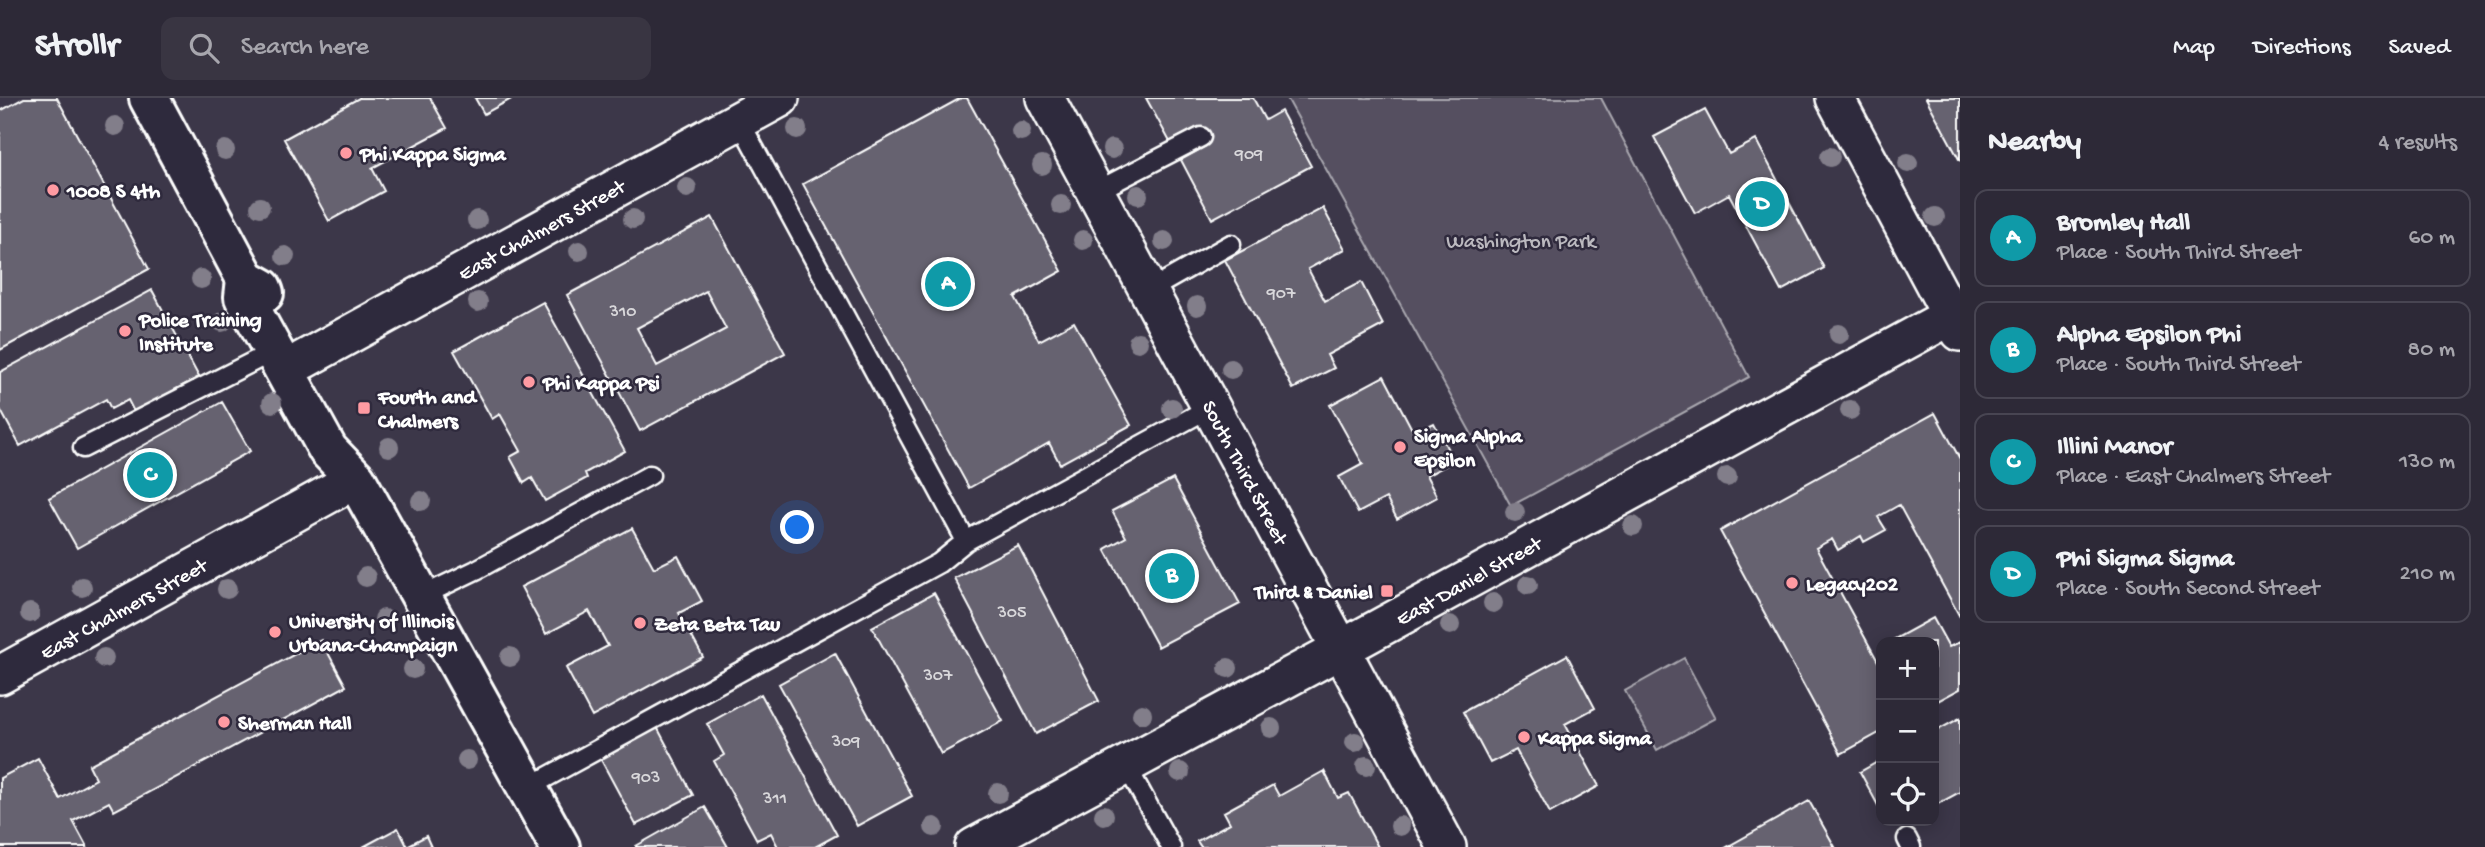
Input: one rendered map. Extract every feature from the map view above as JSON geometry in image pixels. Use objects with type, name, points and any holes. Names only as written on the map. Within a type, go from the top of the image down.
[{"type":"street","points":[[149,98],[246,279],[262,288],[288,356],[347,440],[356,479],[560,847]]},
{"type":"street","name":"East Chalmers Street","points":[[288,356],[780,98]]},
{"type":"street","name":"South Third Street","points":[[1045,98],[1447,847]]},
{"type":"street","points":[[1835,98],[1957,320]]},
{"type":"street","name":"East Daniel Street","points":[[974,847],[1957,320]]},
{"type":"street","name":"East Chalmers Street","points":[[0,675],[356,479]]},
{"type":"lane","points":[[739,120],[966,541]]},
{"type":"lane","points":[[1095,192],[1200,137]]},
{"type":"lane","points":[[1148,291],[1231,244]]},
{"type":"lane","points":[[83,448],[288,356]]},
{"type":"lane","points":[[527,788],[928,569],[966,541],[1211,407]]},
{"type":"lane","points":[[422,596],[476,570],[650,475]]},
{"type":"lane","points":[[1126,765],[1171,847]]},
{"type":"green space","name":"Washington Park","points":[[1287,98],[1601,98],[1749,377],[1511,506]]},
{"type":"green space","points":[[1684,658],[1716,718],[1657,750],[1625,691]]},
{"type":"building","name":"1008 S 4th","points":[[24,98],[57,98],[149,269],[0,350],[0,111]]},
{"type":"building","name":"Phi Kappa Sigma","points":[[359,98],[430,98],[447,128],[372,168],[384,191],[329,221],[284,139]]},
{"type":"building","points":[[475,98],[513,98],[484,114]]},
{"type":"building","points":[[961,98],[967,98],[1062,271],[1015,297],[1039,341],[1074,322],[1131,425],[1060,464],[1049,443],[969,488],[803,184]]},
{"type":"building","points":[[1146,98],[1253,98],[1265,120],[1281,111],[1311,166],[1212,219],[1181,160],[1206,146],[1196,128],[1170,142]]},
{"type":"building","points":[[1926,98],[1960,98],[1960,161]]},
{"type":"building","points":[[1705,110],[1729,154],[1756,140],[1824,268],[1781,291],[1729,194],[1695,213],[1654,137]]},
{"type":"building","points":[[1323,208],[1345,249],[1308,269],[1325,301],[1361,282],[1383,325],[1327,355],[1334,368],[1293,389],[1225,260]]},
{"type":"building","points":[[712,217],[785,353],[640,431],[567,295]],"holes":[[[706,291],[726,329],[657,366],[637,328]]]},
{"type":"building","name":"Police Training Institute","points":[[152,290],[199,377],[134,412],[128,400],[111,409],[106,399],[20,446],[0,409],[0,372]]},
{"type":"building","name":"Phi Kappa Psi","points":[[543,302],[625,451],[585,473],[587,478],[545,501],[532,478],[524,483],[510,457],[521,451],[500,414],[492,419],[454,351]]},
{"type":"building","name":"Sigma Alpha Epsilon","points":[[1384,376],[1414,433],[1434,423],[1454,461],[1426,476],[1437,497],[1397,519],[1386,498],[1358,513],[1339,477],[1363,464],[1330,405]]},
{"type":"building","points":[[222,402],[250,451],[77,548],[49,498]]},
{"type":"building","name":"Legacy202","points":[[1935,413],[1960,459],[1960,617],[1899,505],[1878,517],[1886,530],[1864,542],[1861,536],[1838,550],[1832,539],[1816,548],[1876,658],[1876,735],[1841,754],[1720,531]]},
{"type":"building","points":[[1173,479],[1240,604],[1158,647],[1105,549],[1126,537],[1112,511]]},
{"type":"building","name":"Zeta Beta Tau","points":[[632,528],[654,568],[678,556],[702,601],[679,613],[703,657],[592,717],[566,668],[608,646],[589,611],[546,634],[521,587]]},
{"type":"building","points":[[1018,545],[1099,701],[1036,734],[954,578]]},
{"type":"building","points":[[934,593],[1003,721],[941,754],[872,627]]},
{"type":"building","name":"Legacy202","points":[[1933,618],[1949,647],[1960,642],[1960,689],[1939,700],[1939,637],[1898,637]]},
{"type":"building","name":"Sherman Hall","points":[[321,640],[346,686],[114,811],[109,802],[73,821],[87,847],[0,847],[0,778],[38,758],[60,799],[96,779],[89,765]]},
{"type":"building","points":[[835,653],[912,796],[857,826],[779,684]]},
{"type":"building","name":"Kappa Sigma","points":[[1567,655],[1595,708],[1565,724],[1599,786],[1550,813],[1516,750],[1490,763],[1463,712]]},
{"type":"building","points":[[761,694],[837,835],[815,847],[778,847],[771,833],[757,840],[714,761],[724,755],[707,724]]},
{"type":"building","points":[[1960,718],[1960,792],[1939,803],[1939,763],[1939,729]]},
{"type":"building","points":[[657,727],[693,795],[636,825],[600,758]]},
{"type":"building","points":[[1876,763],[1876,802],[1860,772]]},
{"type":"building","points":[[1324,771],[1338,798],[1349,793],[1378,847],[1201,847],[1197,841],[1230,823],[1224,812],[1273,785],[1279,796]]},
{"type":"building","points":[[1809,801],[1835,847],[1727,847]]},
{"type":"building","points":[[705,807],[728,847],[636,847],[636,846]]},
{"type":"building","points":[[398,828],[407,846],[426,836],[431,847],[363,847]]},
{"type":"place","name":"Phi Kappa Sigma","points":[[346,153]]},
{"type":"place","name":"1008 S 4th","points":[[53,190]]},
{"type":"place","name":"Phi Sigma Sigma","points":[[1762,204]]},
{"type":"place","name":"Bromley Hall","points":[[948,284]]},
{"type":"place","name":"Police Training Institute","points":[[125,331]]},
{"type":"place","name":"Phi Kappa Psi","points":[[529,382]]},
{"type":"place","name":"Fourth and Chalmers","points":[[364,408]]},
{"type":"place","name":"Sigma Alpha Epsilon","points":[[1400,447]]},
{"type":"place","name":"Illini Manor","points":[[150,475]]},
{"type":"place","name":"Alpha Epsilon Phi","points":[[1172,576]]},
{"type":"place","name":"Legacy202","points":[[1792,583]]},
{"type":"place","name":"Third & Daniel","points":[[1387,591]]},
{"type":"place","name":"Zeta Beta Tau","points":[[640,623]]},
{"type":"place","name":"University of Illinois Urbana-Champaign","points":[[275,632]]},
{"type":"place","name":"Sherman Hall","points":[[224,722]]},
{"type":"place","name":"Kappa Sigma","points":[[1524,737]]}]
